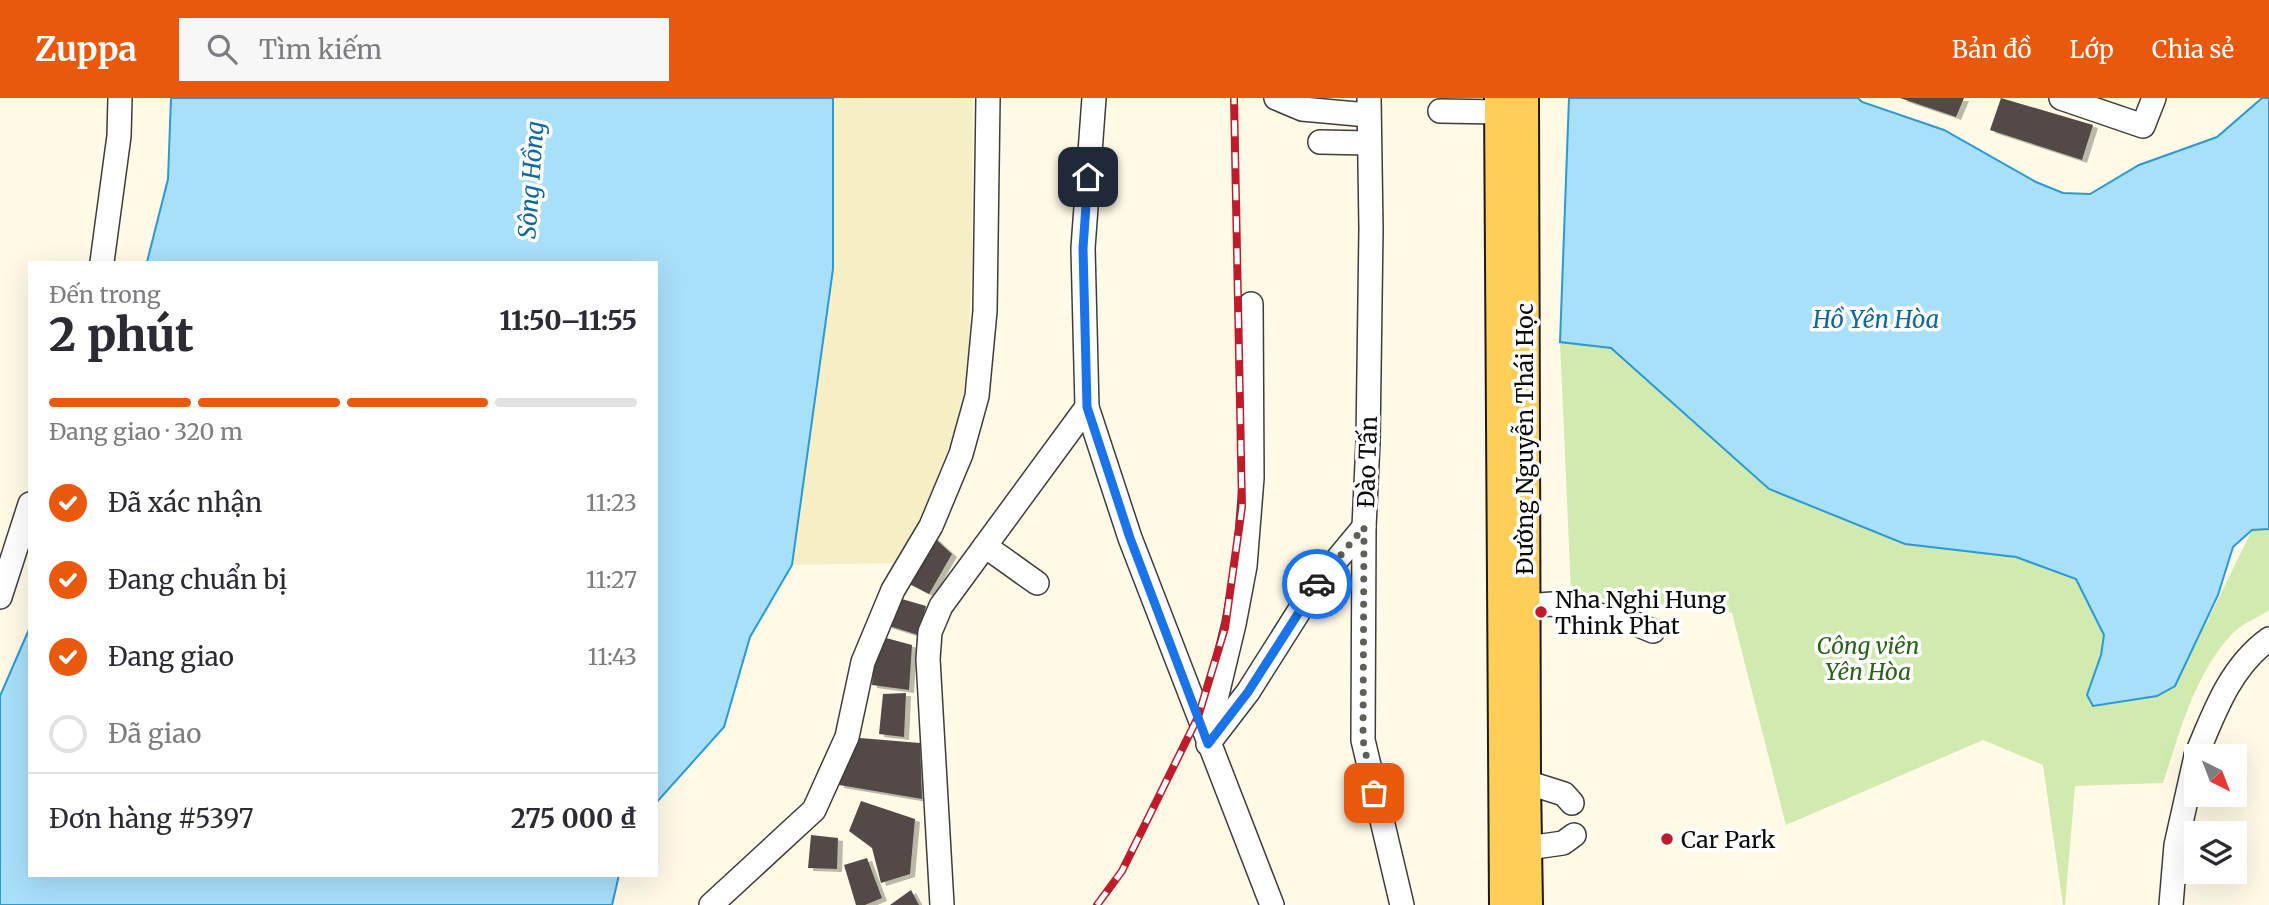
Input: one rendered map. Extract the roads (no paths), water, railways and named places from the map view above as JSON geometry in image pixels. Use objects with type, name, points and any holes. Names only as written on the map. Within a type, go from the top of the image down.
[{"type":"main road","name":"Đường Nguyễn Thái Học","points":[[1504,905],[1524,98]]},
{"type":"main road","name":"Đường Nguyễn Thái Học","points":[[1499,105],[1513,607],[1526,782],[1528,905]]},
{"type":"street","points":[[102,261],[119,136],[120,98]]},
{"type":"street","points":[[711,905],[814,810],[847,737],[863,662],[893,590],[931,526],[961,454],[977,396],[985,311],[988,98]]},
{"type":"street","points":[[1094,98],[1083,248],[1087,407],[1130,538],[1272,905]]},
{"type":"street","points":[[1276,98],[1302,109],[1369,107]]},
{"type":"street","points":[[2061,98],[2143,126],[2154,98]]},
{"type":"street","points":[[1440,111],[1499,105]]},
{"type":"street","name":"Đào Tấn","points":[[1369,107],[1370,335],[1364,527],[1363,740],[1402,905]]},
{"type":"street","points":[[1320,142],[1369,143]]},
{"type":"street","points":[[1205,736],[1234,624],[1245,566],[1252,478],[1251,304]]},
{"type":"street","points":[[942,905],[928,646],[934,620],[941,606],[1087,407]]},
{"type":"street","points":[[0,597],[28,510]]},
{"type":"street","points":[[1205,736],[1248,692],[1315,586],[1364,527]]},
{"type":"street","points":[[985,546],[1037,583]]},
{"type":"street","points":[[1513,607],[1552,604],[1636,624],[1653,631]]},
{"type":"street","points":[[2201,744],[2224,690],[2256,648],[2269,639]]},
{"type":"street","points":[[1526,782],[1564,794],[1572,803]]},
{"type":"street","points":[[2171,905],[2176,845],[2185,807]]},
{"type":"street","points":[[1528,848],[1563,843],[1574,835]]},
{"type":"water","name":"Sông Hồng","points":[[171,98],[833,98],[833,269],[792,565],[750,637],[724,727],[658,801],[658,261],[147,261],[168,179]]},
{"type":"water","name":"Hồ Yên Hòa","points":[[1569,98],[1858,98],[1862,102],[1944,130],[2036,182],[2063,193],[2090,194],[2139,165],[2217,137],[2262,98],[2269,98],[2269,529],[2252,530],[2233,547],[2218,595],[2175,686],[2157,696],[2093,706],[2087,695],[2101,655],[2104,635],[2076,579],[2016,557],[1905,544],[1769,489],[1611,348],[1560,342]]},
{"type":"water","points":[[28,632],[28,877],[619,877],[612,905],[0,905],[0,696]]},
{"type":"railway","points":[[1097,905],[1122,871],[1198,717],[1225,628],[1242,507],[1234,98]]},
{"type":"place","name":"Nha Nghi Hung Think Phat","points":[[1541,612]]},
{"type":"place","name":"Car Park","points":[[1667,839]]},
{"type":"park label","name":"Công viên Yên Hòa","points":[[1868,658]]}]
